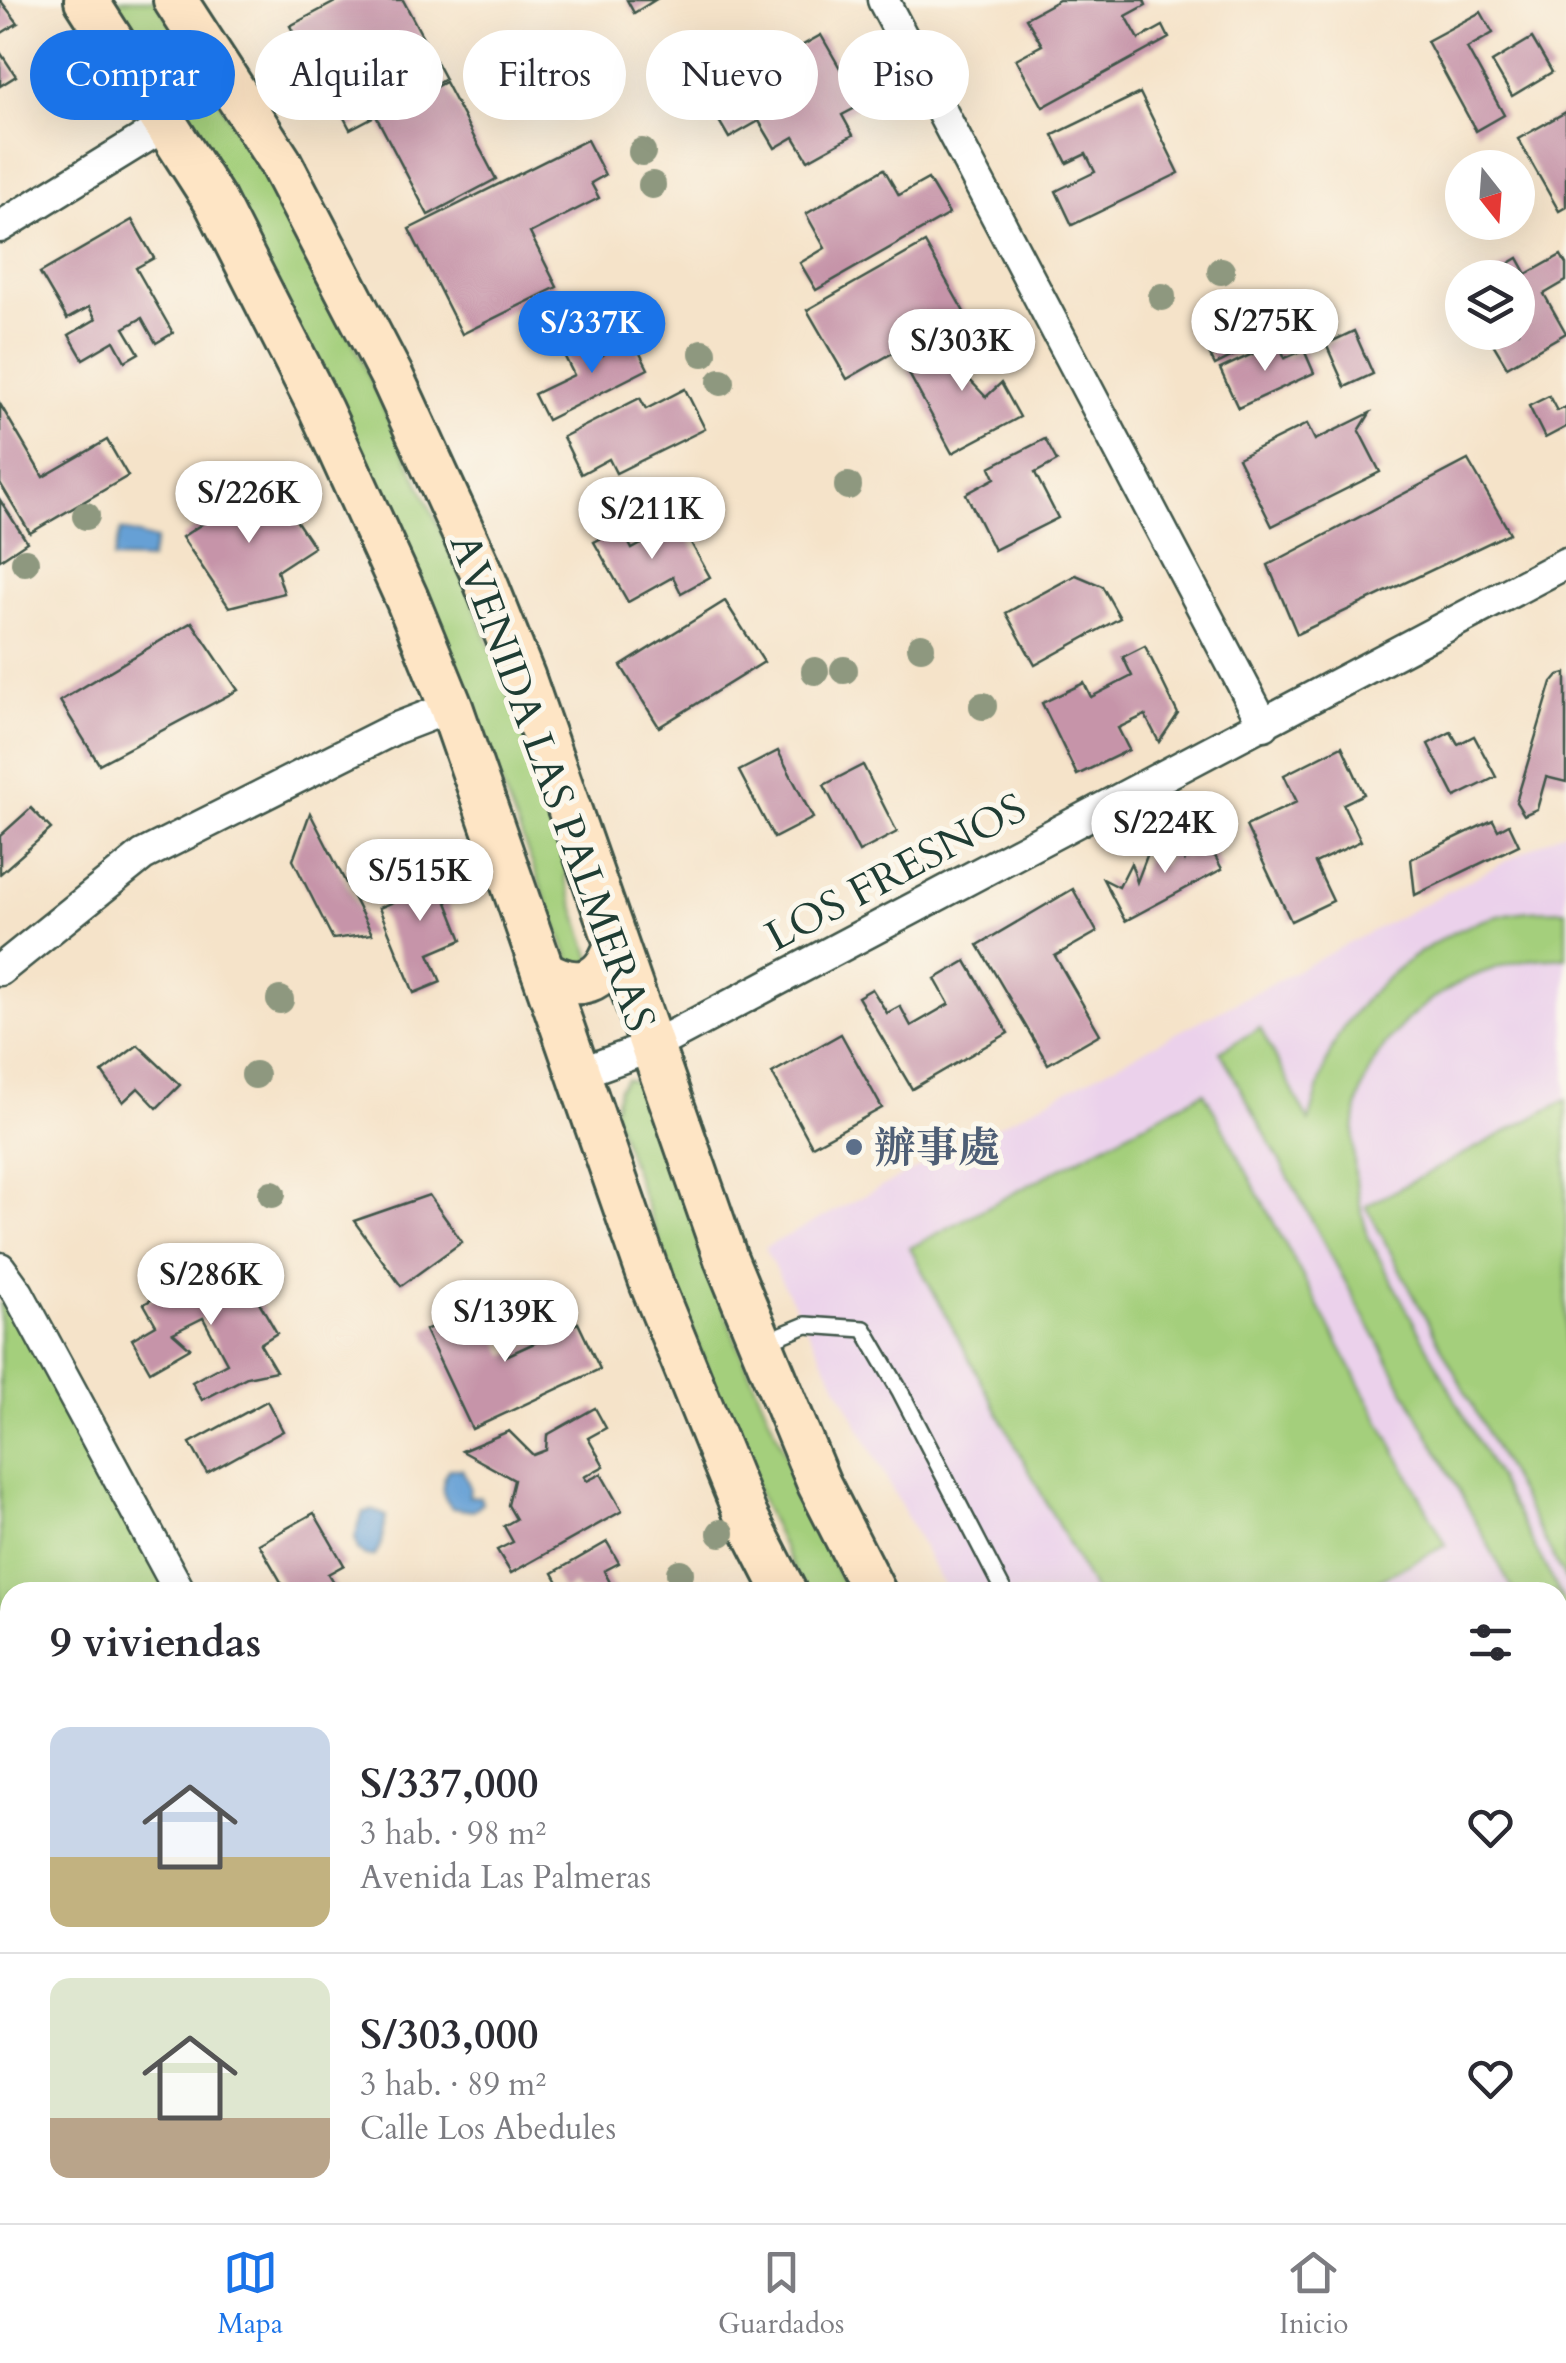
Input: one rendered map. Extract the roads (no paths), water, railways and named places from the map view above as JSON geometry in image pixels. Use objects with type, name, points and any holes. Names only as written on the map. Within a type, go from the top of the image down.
[{"type":"main road","name":"AVENIDA LAS PALMERAS","points":[[86,0],[214,202],[321,410],[408,599],[451,707],[659,1303],[746,1516],[780,1582]]},
{"type":"main road","name":"AVENIDA LAS PALMERAS","points":[[174,0],[280,162],[436,468],[523,676],[651,1048],[760,1344],[819,1484],[869,1582]]},
{"type":"main road","points":[[544,971],[560,981],[579,984],[597,977],[610,963],[616,945]]},
{"type":"street","points":[[883,0],[1264,725]]},
{"type":"street","points":[[0,226],[167,124]]},
{"type":"street","name":"LOS FRESNOS","points":[[577,1074],[651,1048],[1566,563]]},
{"type":"street","points":[[0,970],[144,856],[394,729],[451,707]]},
{"type":"street","points":[[0,1268],[174,1582]]},
{"type":"lane","points":[[760,1344],[806,1325],[864,1328],[999,1582]]},
{"type":"water","points":[[121,530],[156,540],[150,560],[113,559]]},
{"type":"water","points":[[449,1469],[462,1469],[470,1487],[469,1496],[480,1497],[482,1503],[473,1511],[452,1508],[445,1498],[443,1485]]},
{"type":"water","points":[[374,1510],[386,1516],[382,1542],[375,1556],[365,1556],[358,1550],[355,1538],[363,1512]]},
{"type":"place","name":"辦事處","points":[[854,1147]]}]
